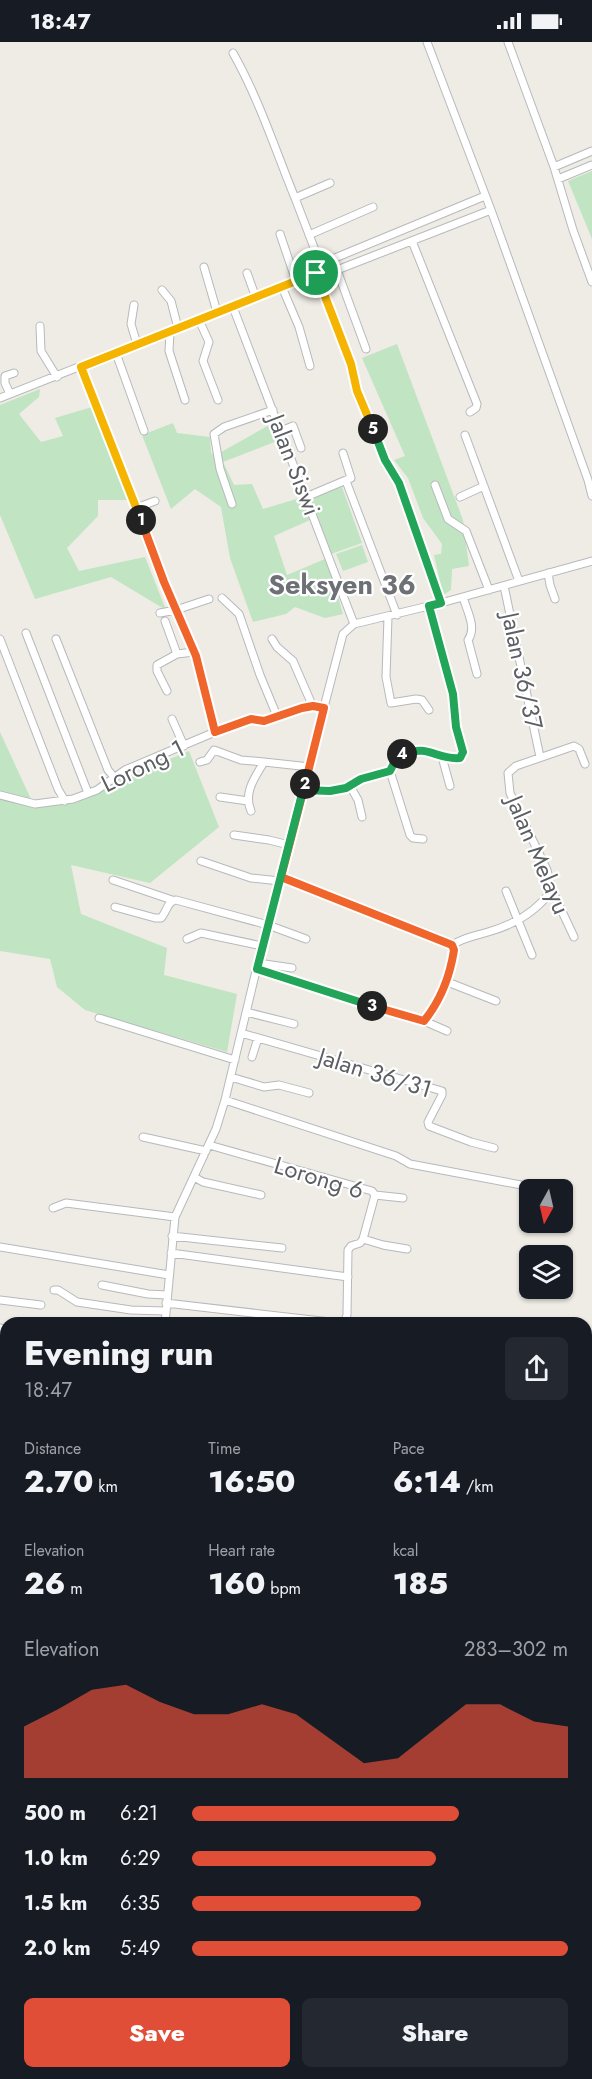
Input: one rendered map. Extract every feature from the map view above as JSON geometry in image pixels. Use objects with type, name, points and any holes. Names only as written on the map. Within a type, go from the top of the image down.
[{"type":"street","points":[[427,42],[491,210],[592,496]]},
{"type":"street","points":[[508,42],[554,167],[592,282]]},
{"type":"street","points":[[233,53],[255,94],[266,128],[295,198],[351,364],[357,391],[385,460],[399,483],[441,603]]},
{"type":"street","points":[[554,167],[592,151]]},
{"type":"street","points":[[568,161],[564,166],[565,170],[574,172]]},
{"type":"street","points":[[558,179],[592,165]]},
{"type":"street","points":[[295,198],[330,183]]},
{"type":"street","points":[[320,272],[335,258],[485,196]]},
{"type":"street","points":[[467,204],[479,206],[472,217]]},
{"type":"street","points":[[309,236],[373,207]]},
{"type":"street","points":[[0,398],[296,281],[320,272],[337,270],[491,210]]},
{"type":"street","points":[[280,234],[296,281]]},
{"type":"street","points":[[412,241],[477,404],[476,408],[470,412]]},
{"type":"street","points":[[204,267],[212,287],[212,298],[217,312]]},
{"type":"street","points":[[337,270],[366,349]]},
{"type":"street","points":[[247,273],[256,298]]},
{"type":"street","points":[[282,287],[299,327],[310,366]]},
{"type":"street","points":[[162,290],[171,301],[178,328]]},
{"type":"street","points":[[134,305],[131,324],[137,345]]},
{"type":"street","name":"Jalan Siswi","points":[[233,307],[354,624]]},
{"type":"street","points":[[199,320],[209,342],[203,361],[218,400]]},
{"type":"street","points":[[40,326],[41,351],[57,377]]},
{"type":"street","points":[[170,332],[169,351],[185,400]]},
{"type":"street","points":[[116,353],[144,431]]},
{"type":"street","points":[[81,367],[194,652],[215,732]]},
{"type":"street","points":[[10,394],[4,383],[5,376],[14,373]]},
{"type":"street","points":[[232,504],[220,469],[214,434],[273,410]]},
{"type":"street","points":[[281,431],[293,426],[301,448]]},
{"type":"street","points":[[465,435],[519,581]]},
{"type":"street","points":[[306,497],[351,478],[343,453]]},
{"type":"street","points":[[346,481],[397,615]]},
{"type":"street","points":[[435,485],[448,519],[466,531],[489,590]]},
{"type":"street","points":[[460,497],[484,486]]},
{"type":"street","points":[[136,508],[155,501]]},
{"type":"street","points":[[165,1317],[175,1217],[208,1148],[225,1100],[262,946],[343,634],[354,624],[397,615],[592,561]]},
{"type":"street","points":[[548,573],[555,599]]},
{"type":"street","name":"Jalan 36/37","points":[[504,586],[540,757]]},
{"type":"street","points":[[463,597],[473,628],[468,640],[477,674]]},
{"type":"street","points":[[222,598],[239,614],[277,716]]},
{"type":"street","points":[[160,612],[176,610],[209,599]]},
{"type":"street","points":[[303,790],[330,791],[350,786],[361,779],[390,771],[400,755],[410,752],[428,750],[442,757],[460,758],[463,752],[456,727],[453,694],[429,606]]},
{"type":"street","points":[[388,617],[386,677],[391,703],[422,700],[429,710]]},
{"type":"street","points":[[165,621],[177,654]]},
{"type":"street","points":[[26,633],[88,793]]},
{"type":"street","points":[[0,639],[57,789],[65,801]]},
{"type":"street","points":[[56,639],[108,770],[114,777]]},
{"type":"street","points":[[272,639],[277,647],[293,661],[313,706]]},
{"type":"street","points":[[167,691],[157,671],[157,665],[177,654],[194,652]]},
{"type":"street","name":"Lorong 1","points":[[0,795],[35,804],[65,801],[104,785],[125,770],[251,719],[264,721],[313,706],[324,708]]},
{"type":"street","points":[[171,719],[183,746]]},
{"type":"street","points":[[540,757],[577,746],[585,764]]},
{"type":"street","points":[[201,762],[207,760],[214,750],[241,760],[309,767]]},
{"type":"street","points":[[442,757],[450,786]]},
{"type":"street","name":"Jalan Melayu","points":[[540,757],[510,770],[507,777],[510,793],[547,870],[552,895],[574,937]]},
{"type":"street","points":[[251,811],[248,801],[250,786],[264,762]]},
{"type":"street","points":[[390,771],[410,835],[413,838],[423,839]]},
{"type":"street","points":[[350,786],[358,800],[362,817]]},
{"type":"street","points":[[220,797],[248,801]]},
{"type":"street","points":[[234,835],[289,844]]},
{"type":"street","points":[[201,861],[251,878],[280,879],[452,945]]},
{"type":"street","points":[[113,880],[172,900],[268,925],[306,939]]},
{"type":"street","points":[[506,891],[532,955]]},
{"type":"street","points":[[452,945],[460,939],[500,928],[518,920],[552,895]]},
{"type":"street","points":[[115,907],[161,918],[172,900]]},
{"type":"street","points":[[187,939],[201,933],[262,946]]},
{"type":"street","points":[[424,1021],[433,1010],[447,980],[453,957],[452,945]]},
{"type":"street","points":[[258,966],[292,968]]},
{"type":"street","points":[[258,966],[361,1003],[424,1021],[447,1031]]},
{"type":"street","points":[[447,980],[496,1001]]},
{"type":"street","points":[[246,1012],[294,1024]]},
{"type":"street","points":[[99,1018],[235,1060]]},
{"type":"street","name":"Jalan 36/31","points":[[241,1033],[442,1091],[428,1122],[429,1126],[494,1148]]},
{"type":"street","points":[[252,1058],[258,1038]]},
{"type":"street","points":[[231,1077],[264,1087],[279,1085],[309,1093]]},
{"type":"street","points":[[225,1100],[396,1156],[410,1164],[519,1184]]},
{"type":"street","name":"Lorong 6","points":[[143,1137],[208,1148],[372,1191],[375,1195],[363,1239],[348,1250],[348,1277]]},
{"type":"street","points":[[194,1177],[203,1182],[261,1195]]},
{"type":"street","points":[[375,1195],[403,1198]]},
{"type":"street","points":[[53,1208],[66,1203],[175,1217]]},
{"type":"street","points":[[172,1236],[282,1248]]},
{"type":"street","points":[[363,1239],[407,1249]]},
{"type":"street","points":[[0,1247],[169,1275]]},
{"type":"street","points":[[171,1253],[348,1277],[346,1317]]},
{"type":"street","points":[[102,1285],[166,1299],[296,1317]]},
{"type":"street","points":[[54,1290],[58,1290],[77,1302],[131,1310],[165,1311]]},
{"type":"street","points":[[0,1299],[41,1305]]},
{"type":"green space","points":[[592,171],[592,239],[568,181]]},
{"type":"green space","points":[[397,344],[463,520],[469,566],[452,569],[451,590],[443,595],[434,555],[441,554],[442,544],[423,518],[408,478],[394,460],[405,456],[362,358]]},
{"type":"green space","points":[[40,389],[39,397],[19,414],[41,442],[63,436],[55,418],[92,407],[127,500],[98,500],[98,516],[67,548],[79,571],[145,557],[166,610],[111,577],[35,599],[0,515],[0,405]]},
{"type":"green space","points":[[173,423],[177,433],[210,437],[211,452],[214,456],[271,424],[277,441],[223,462],[234,485],[252,484],[263,509],[300,498],[310,520],[274,536],[287,575],[325,559],[343,614],[325,618],[295,607],[286,614],[253,622],[230,558],[221,507],[195,489],[171,509],[142,435]]},
{"type":"green space","points":[[342,487],[362,543],[331,554],[311,498]]},
{"type":"green space","points":[[362,545],[368,562],[343,571],[336,554]]},
{"type":"green space","points":[[0,732],[35,808],[75,803],[129,776],[189,751],[219,827],[150,883],[71,865],[81,914],[167,948],[164,975],[237,994],[227,1052],[85,1010],[57,987],[50,959],[0,951]]},
{"type":"district","name":"Seksyen 36","points":[[342,585]]},
{"type":"route","points":[[316,273],[81,367],[164,582],[196,656],[215,732],[251,719],[264,721],[302,708],[313,706],[324,708],[286,856],[281,877],[452,945],[454,950],[447,980],[433,1010],[424,1021],[257,969],[262,946],[281,877],[303,790],[330,791],[346,788],[361,779],[390,771],[400,755],[410,752],[428,750],[448,759],[460,758],[463,754],[456,727],[453,694],[429,606],[441,603],[399,483],[385,460],[357,391],[351,364],[316,273]]}]
